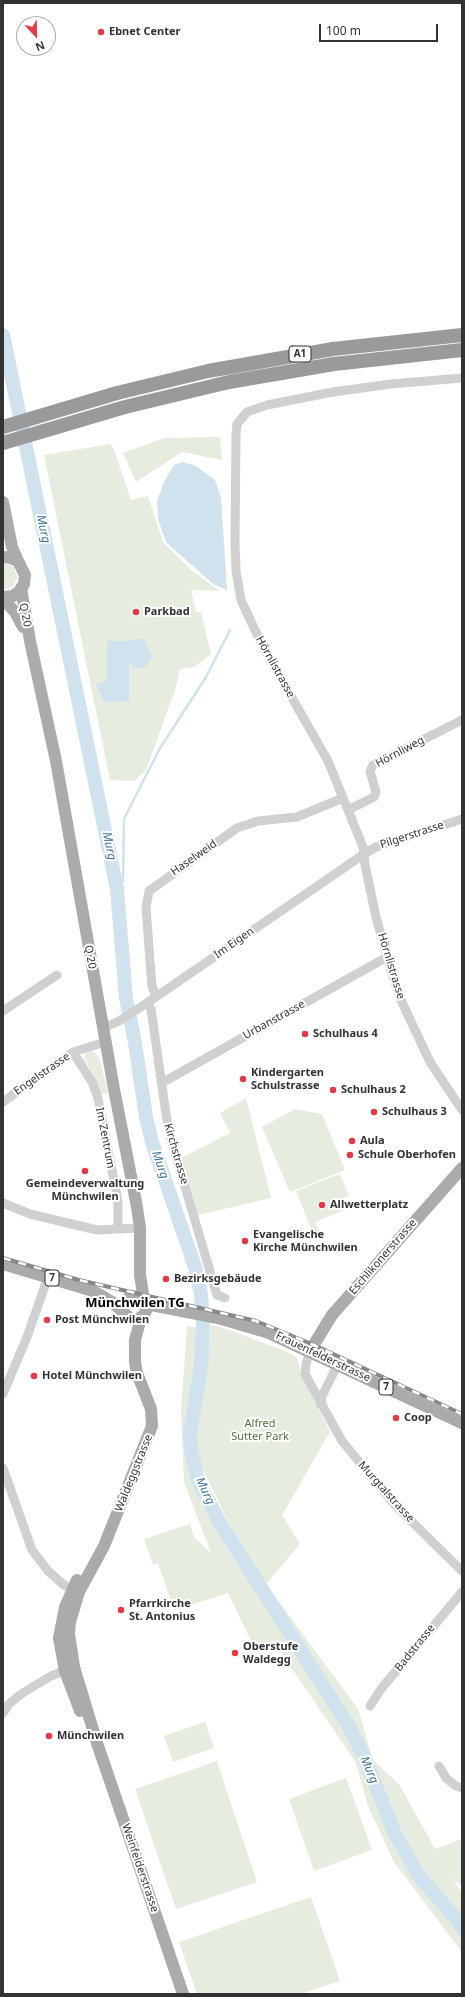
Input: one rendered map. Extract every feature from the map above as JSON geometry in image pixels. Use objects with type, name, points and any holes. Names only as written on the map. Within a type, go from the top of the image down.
[{"type":"highway","name":"A1","points":[[7,425],[141,387],[260,361],[368,344],[462,335]]},
{"type":"highway","name":"A1","points":[[3,443],[39,431],[159,398],[257,376],[342,363],[462,350]]},
{"type":"highway","name":"A1","points":[[3,447],[39,431]]},
{"type":"main road","name":"Q 20","points":[[3,502],[12,547],[25,575],[21,588],[30,641],[56,761],[105,1042],[130,1164],[140,1228],[140,1274],[144,1309]]},
{"type":"main road","points":[[3,557],[18,561]]},
{"type":"main road","name":"Q 20","points":[[21,588],[13,596],[3,598],[15,612],[30,641]]},
{"type":"main road","name":"Eschlikonerstrasse","points":[[310,1351],[332,1315],[462,1168]]},
{"type":"main road","name":"7","points":[[3,1264],[100,1294],[129,1297]]},
{"type":"main road","name":"Q 20","points":[[129,1297],[140,1274]]},
{"type":"main road","name":"7","points":[[100,1294],[125,1314]]},
{"type":"main road","points":[[138,1296],[144,1309],[134,1320],[125,1314],[124,1304],[129,1297],[138,1296]]},
{"type":"main road","name":"Frauenfelderstrasse","points":[[144,1309],[191,1312],[218,1318],[269,1333],[462,1423]]},
{"type":"main road","name":"Waldeggstrasse","points":[[135,1340],[144,1309]]},
{"type":"main road","name":"Waldeggstrasse","points":[[108,1534],[152,1426],[151,1409],[137,1373],[135,1340],[125,1314]]},
{"type":"main road","name":"Weinfelderstrasse","points":[[108,1534],[100,1543],[75,1591],[69,1628],[69,1669],[97,1743],[183,1994]]},
{"type":"street","name":"Hörnlistrasse","points":[[462,378],[391,384],[333,392],[267,405],[253,409],[242,417],[237,424],[236,434],[236,571],[241,600],[263,648],[321,748],[343,798],[363,848],[371,894],[387,957],[401,1000],[419,1040],[440,1079],[462,1110]]},
{"type":"street","name":"Hörnliweg","points":[[348,810],[374,797],[376,792],[370,771],[373,766],[462,720]]},
{"type":"street","name":"Haselweid","points":[[156,996],[152,986],[146,907],[149,891],[237,828],[255,822],[297,817],[343,798]]},
{"type":"street","name":"Pilgerstrasse","points":[[364,854],[376,847],[462,819]]},
{"type":"street","name":"Im Eigen","points":[[103,1028],[119,1021],[136,1010],[364,854]]},
{"type":"street","name":"Urbanstrasse","points":[[161,1082],[387,957]]},
{"type":"street","points":[[3,1011],[57,975]]},
{"type":"street","name":"Kirchstrasse","points":[[147,1002],[151,1009],[170,1136],[217,1295],[225,1298]]},
{"type":"street","name":"Engelstrasse","points":[[3,1102],[73,1052],[105,1042]]},
{"type":"street","name":"Im Zentrum","points":[[73,1052],[92,1082],[98,1098],[118,1201],[118,1229]]},
{"type":"street","points":[[3,1203],[30,1214],[97,1230],[140,1228]]},
{"type":"street","points":[[3,1394],[27,1337],[48,1277]]},
{"type":"street","name":"Murgtalstrasse","points":[[310,1351],[305,1374],[342,1441],[382,1490],[462,1572]]},
{"type":"street","points":[[321,1405],[322,1396],[338,1364]]},
{"type":"street","points":[[3,1468],[32,1550],[48,1571],[64,1585],[75,1591]]},
{"type":"street","name":"Badstrasse","points":[[370,1706],[390,1678],[462,1592]]},
{"type":"street","points":[[3,1713],[9,1704],[21,1694],[36,1684],[69,1669]]},
{"type":"street","points":[[439,1766],[446,1778],[456,1786],[462,1788]]},
{"type":"green space","points":[[220,437],[222,460],[182,452],[136,482],[123,453],[164,438]]},
{"type":"green space","name":"Parkbad","points":[[110,444],[113,447],[131,500],[148,496],[163,542],[191,570],[220,591],[191,590],[196,612],[201,612],[211,654],[194,667],[180,669],[175,690],[146,770],[134,781],[110,780],[44,455]]},
{"type":"green space","points":[[3,563],[14,567],[17,577],[13,586],[3,590]]},
{"type":"green space","points":[[89,1051],[94,1052],[99,1057],[108,1093],[100,1095],[93,1075],[84,1060],[85,1053]]},
{"type":"green space","points":[[246,1098],[271,1198],[198,1215],[181,1158],[230,1133],[220,1113]]},
{"type":"green space","points":[[295,1109],[322,1114],[345,1170],[290,1192],[262,1127]]},
{"type":"green space","name":"Allwetterplatz","points":[[340,1174],[349,1196],[340,1199],[344,1210],[315,1222],[322,1239],[316,1241],[296,1191]]},
{"type":"green space","name":"Alfred Sutter Park","points":[[211,1325],[227,1329],[292,1354],[297,1358],[302,1376],[330,1432],[282,1515],[300,1544],[266,1584],[358,1709],[373,1760],[399,1784],[435,1849],[462,1839],[462,1886],[455,1881],[443,1863],[462,1893],[462,1955],[459,1948],[394,1862],[368,1806],[356,1763],[278,1648],[253,1645],[228,1593],[174,1610],[158,1563],[153,1565],[144,1539],[190,1524],[194,1537],[211,1553],[184,1482],[181,1410],[187,1326],[207,1329],[194,1453],[226,1524],[250,1559],[229,1524],[195,1452]]},
{"type":"green space","points":[[205,1722],[214,1748],[173,1762],[164,1736]]},
{"type":"green space","points":[[217,1761],[257,1882],[176,1909],[135,1789]]},
{"type":"green space","points":[[346,1778],[372,1850],[314,1871],[289,1799]]},
{"type":"green space","points":[[311,1897],[340,1981],[301,1994],[197,1994],[179,1942]]},
{"type":"water","points":[[182,462],[196,466],[215,480],[221,498],[227,590],[213,584],[166,542],[158,519],[157,501],[164,482],[174,465]]},
{"type":"water","points":[[144,638],[152,657],[145,667],[139,669],[132,666],[129,660],[129,701],[104,702],[96,685],[107,680],[107,641],[130,641]]},
{"type":"waterway","name":"Murg","points":[[3,335],[117,889],[126,998],[135,1043],[146,1117],[152,1142],[195,1267],[201,1294],[203,1323],[201,1366],[190,1434],[191,1449],[197,1476],[202,1489],[223,1528],[348,1725],[365,1759],[395,1834],[419,1876],[458,1921],[462,1929]]},
{"type":"waterway","points":[[117,886],[123,882],[124,819],[159,750],[206,677],[230,630]]},
{"type":"railway","points":[[3,1258],[79,1280],[256,1321],[314,1345],[462,1414]]},
{"type":"place","name":"Ebnet Center","points":[[101,32]]},
{"type":"place","name":"Parkbad","points":[[136,612]]},
{"type":"place","name":"Schulhaus 4","points":[[305,1034]]},
{"type":"place","name":"Kindergarten Schulstrasse","points":[[243,1079]]},
{"type":"place","name":"Schulhaus 2","points":[[333,1090]]},
{"type":"place","name":"Schulhaus 3","points":[[374,1112]]},
{"type":"place","name":"Aula","points":[[352,1141]]},
{"type":"place","name":"Schule Oberhofen","points":[[350,1155]]},
{"type":"place","name":"Gemeindeverwaltung Münchwilen","points":[[85,1171]]},
{"type":"place","name":"Allwetterplatz","points":[[322,1205]]},
{"type":"place","name":"Evangelische Kirche Münchwilen","points":[[245,1241]]},
{"type":"place","name":"Bezirksgebäude","points":[[166,1279]]},
{"type":"place","name":"Post Münchwilen","points":[[47,1320]]},
{"type":"place","name":"Hotel Münchwilen","points":[[34,1376]]},
{"type":"place","name":"Coop","points":[[396,1418]]},
{"type":"place","name":"Pfarrkirche St. Antonius","points":[[121,1610]]},
{"type":"place","name":"Oberstufe Waldegg","points":[[235,1653]]},
{"type":"place","name":"Münchwilen","points":[[49,1736]]},
{"type":"district","name":"Münchwilen TG","points":[[135,1303]]}]
